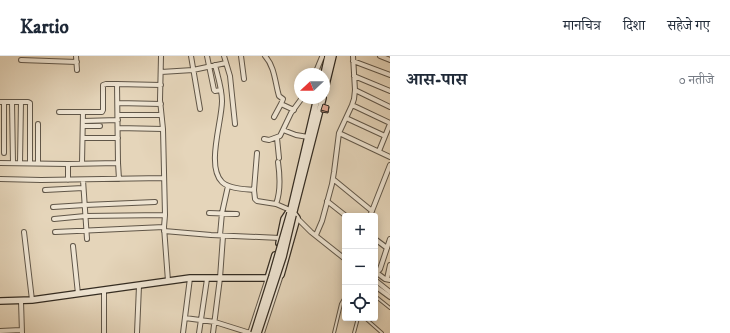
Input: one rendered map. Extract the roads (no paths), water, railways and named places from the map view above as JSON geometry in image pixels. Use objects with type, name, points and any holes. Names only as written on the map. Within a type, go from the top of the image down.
[{"type":"main road","points":[[325,68],[328,56]]},
{"type":"main road","points":[[330,68],[333,56]]},
{"type":"main road","points":[[0,301],[32,300],[190,278],[268,278],[281,275],[316,104]]},
{"type":"main road","points":[[258,333],[283,256],[321,104]]},
{"type":"main road","points":[[268,278],[284,219],[293,214]]},
{"type":"main road","points":[[254,333],[293,214]]},
{"type":"street","points":[[76,56],[77,70]]},
{"type":"street","points":[[161,56],[161,115],[163,129],[165,215],[164,229],[168,281]]},
{"type":"street","points":[[191,56],[200,109]]},
{"type":"street","points":[[207,56],[214,90],[221,90]]},
{"type":"street","points":[[224,56],[231,83],[235,124]]},
{"type":"street","points":[[241,56],[244,79]]},
{"type":"street","points":[[265,56],[272,68],[279,96],[283,98],[274,117]]},
{"type":"street","points":[[380,56],[390,60]]},
{"type":"street","points":[[317,68],[322,57]]},
{"type":"street","points":[[316,235],[322,221],[333,179],[339,133],[352,105],[355,90],[353,58],[390,75]]},
{"type":"street","points":[[21,60],[77,62]]},
{"type":"street","points":[[161,72],[193,70],[226,63]]},
{"type":"street","points":[[215,65],[222,100],[215,147],[218,177],[228,186],[254,190]]},
{"type":"street","points":[[354,76],[390,91]]},
{"type":"street","points":[[59,112],[102,112],[103,85],[106,84],[161,85]]},
{"type":"street","points":[[117,84],[119,179]]},
{"type":"street","points":[[355,90],[390,107]]},
{"type":"street","points":[[4,153],[2,102],[28,102],[30,103],[30,163]]},
{"type":"street","points":[[12,102],[12,163]]},
{"type":"street","points":[[20,163],[21,102]]},
{"type":"street","points":[[118,103],[161,104]]},
{"type":"street","points":[[281,104],[294,110]]},
{"type":"street","points":[[264,139],[269,140],[280,136],[298,104]]},
{"type":"street","points":[[352,105],[390,127],[379,151]]},
{"type":"street","points":[[82,163],[83,112]]},
{"type":"street","points":[[118,115],[161,115]]},
{"type":"street","points":[[346,118],[385,136]]},
{"type":"street","points":[[83,123],[118,120]]},
{"type":"street","points":[[83,123],[100,126]]},
{"type":"street","points":[[38,124],[38,163]]},
{"type":"street","points":[[118,128],[163,129]]},
{"type":"street","points":[[283,130],[296,135],[308,137]]},
{"type":"street","points":[[339,133],[390,157]]},
{"type":"street","points":[[83,138],[118,138]]},
{"type":"street","points":[[276,204],[280,183],[277,138]]},
{"type":"street","points":[[257,153],[254,190],[255,201],[276,204],[293,214],[342,257]]},
{"type":"street","points":[[0,163],[118,163]]},
{"type":"street","points":[[68,164],[68,180]]},
{"type":"street","points":[[371,213],[390,166]]},
{"type":"street","points":[[0,179],[83,180],[164,178]]},
{"type":"street","points":[[333,179],[370,213]]},
{"type":"street","points":[[83,180],[87,238]]},
{"type":"street","points":[[213,333],[220,278],[222,213],[228,186]]},
{"type":"street","points":[[45,190],[83,188]]},
{"type":"street","points":[[327,201],[342,213]]},
{"type":"street","points":[[54,207],[155,202]]},
{"type":"street","points":[[209,213],[237,214]]},
{"type":"street","points":[[54,219],[85,216],[165,215]]},
{"type":"street","points":[[55,232],[164,229],[222,235],[280,238]]},
{"type":"street","points":[[24,232],[32,300]]},
{"type":"street","points":[[378,272],[390,239]]},
{"type":"street","points":[[378,241],[387,248]]},
{"type":"street","points":[[73,246],[78,294]]},
{"type":"street","points":[[378,275],[388,280],[390,265]]},
{"type":"street","points":[[262,333],[281,275]]},
{"type":"street","points":[[183,333],[190,278]]},
{"type":"street","points":[[199,333],[207,278]]},
{"type":"street","points":[[185,318],[215,322],[250,333],[268,278]]},
{"type":"street","points":[[378,282],[390,292]]},
{"type":"street","points":[[137,333],[139,286]]},
{"type":"street","points":[[378,288],[390,297]]},
{"type":"street","points":[[104,290],[104,333]]},
{"type":"street","points":[[0,330],[22,332],[21,301]]},
{"type":"lane","points":[[378,298],[390,308]]},
{"type":"lane","points":[[334,333],[338,312],[342,305]]},
{"type":"lane","points":[[354,333],[357,321]]},
{"type":"lane","points":[[368,321],[382,333]]}]
